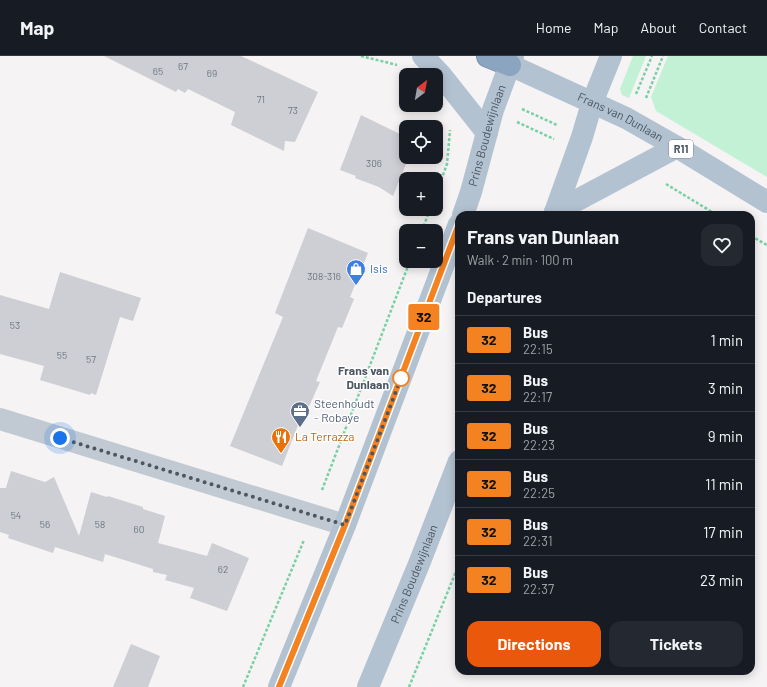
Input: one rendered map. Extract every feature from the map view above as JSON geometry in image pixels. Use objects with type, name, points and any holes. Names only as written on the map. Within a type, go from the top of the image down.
[{"type":"highway","name":"R11","points":[[488,56],[512,60]]},
{"type":"main road","points":[[423,56],[441,75],[487,133]]},
{"type":"main road","points":[[556,211],[592,102],[611,56]]},
{"type":"main road","name":"Frans van Dunlaan","points":[[512,60],[678,147],[767,202]]},
{"type":"main road","name":"Prins Boudewijnlaan","points":[[464,211],[471,192],[493,110],[512,60]]},
{"type":"main road","points":[[561,211],[678,147]]},
{"type":"main road","points":[[279,687],[345,525],[455,235]]},
{"type":"main road","name":"Prins Boudewijnlaan","points":[[368,687],[419,564],[455,471]]},
{"type":"street","points":[[0,419],[345,525]]},
{"type":"path","points":[[635,97],[652,56]]},
{"type":"path","points":[[638,125],[642,107],[663,56]]},
{"type":"path","points":[[443,175],[447,164],[451,123],[460,99]]},
{"type":"path","points":[[521,109],[561,127]]},
{"type":"path","points":[[493,110],[577,151]]},
{"type":"path","points":[[755,238],[767,245]]},
{"type":"path","points":[[243,687],[301,547],[407,268]]},
{"type":"path","points":[[410,687],[455,574]]},
{"type":"green space","points":[[633,56],[646,56],[629,98],[622,95],[620,89]]},
{"type":"green space","points":[[668,56],[767,56],[767,177],[656,111],[651,97]]},
{"type":"building","points":[[104,56],[241,56],[318,92],[295,142],[285,141],[284,151],[231,125],[235,112],[188,89],[185,93],[178,89],[176,92]]},
{"type":"building","points":[[361,115],[399,134],[399,164],[406,164],[403,172],[399,172],[399,181],[393,196],[379,187],[355,178],[356,176],[340,170]]},
{"type":"building","points":[[308,228],[368,253],[350,297],[354,299],[342,328],[338,327],[316,381],[320,382],[307,411],[304,410],[282,466],[230,446],[283,317],[275,313]]},
{"type":"building","points":[[60,272],[141,298],[133,321],[120,317],[96,395],[91,393],[90,395],[40,380],[44,366],[0,354],[0,295],[49,309]]},
{"type":"building","points":[[11,471],[45,482],[54,477],[79,536],[91,492],[143,507],[143,509],[165,516],[158,543],[207,556],[212,543],[249,558],[227,611],[190,598],[194,588],[165,580],[167,575],[153,572],[153,569],[105,554],[103,562],[55,547],[53,553],[8,538],[9,535],[0,532],[0,488],[6,488]]},
{"type":"building","points":[[131,644],[160,656],[148,687],[113,687]]},
{"type":"bus line","name":"32","points":[[279,687],[345,525],[455,235]]},
{"type":"place","name":"Isis","points":[[356,286]]},
{"type":"place","name":"Frans van Dunlaan","points":[[401,378]]},
{"type":"place","name":"Steenhoudt - Robaye","points":[[300,428]]},
{"type":"place","name":"La Terrazza","points":[[281,454]]},
{"type":"route","points":[[60,438],[345,525],[401,378]]}]
